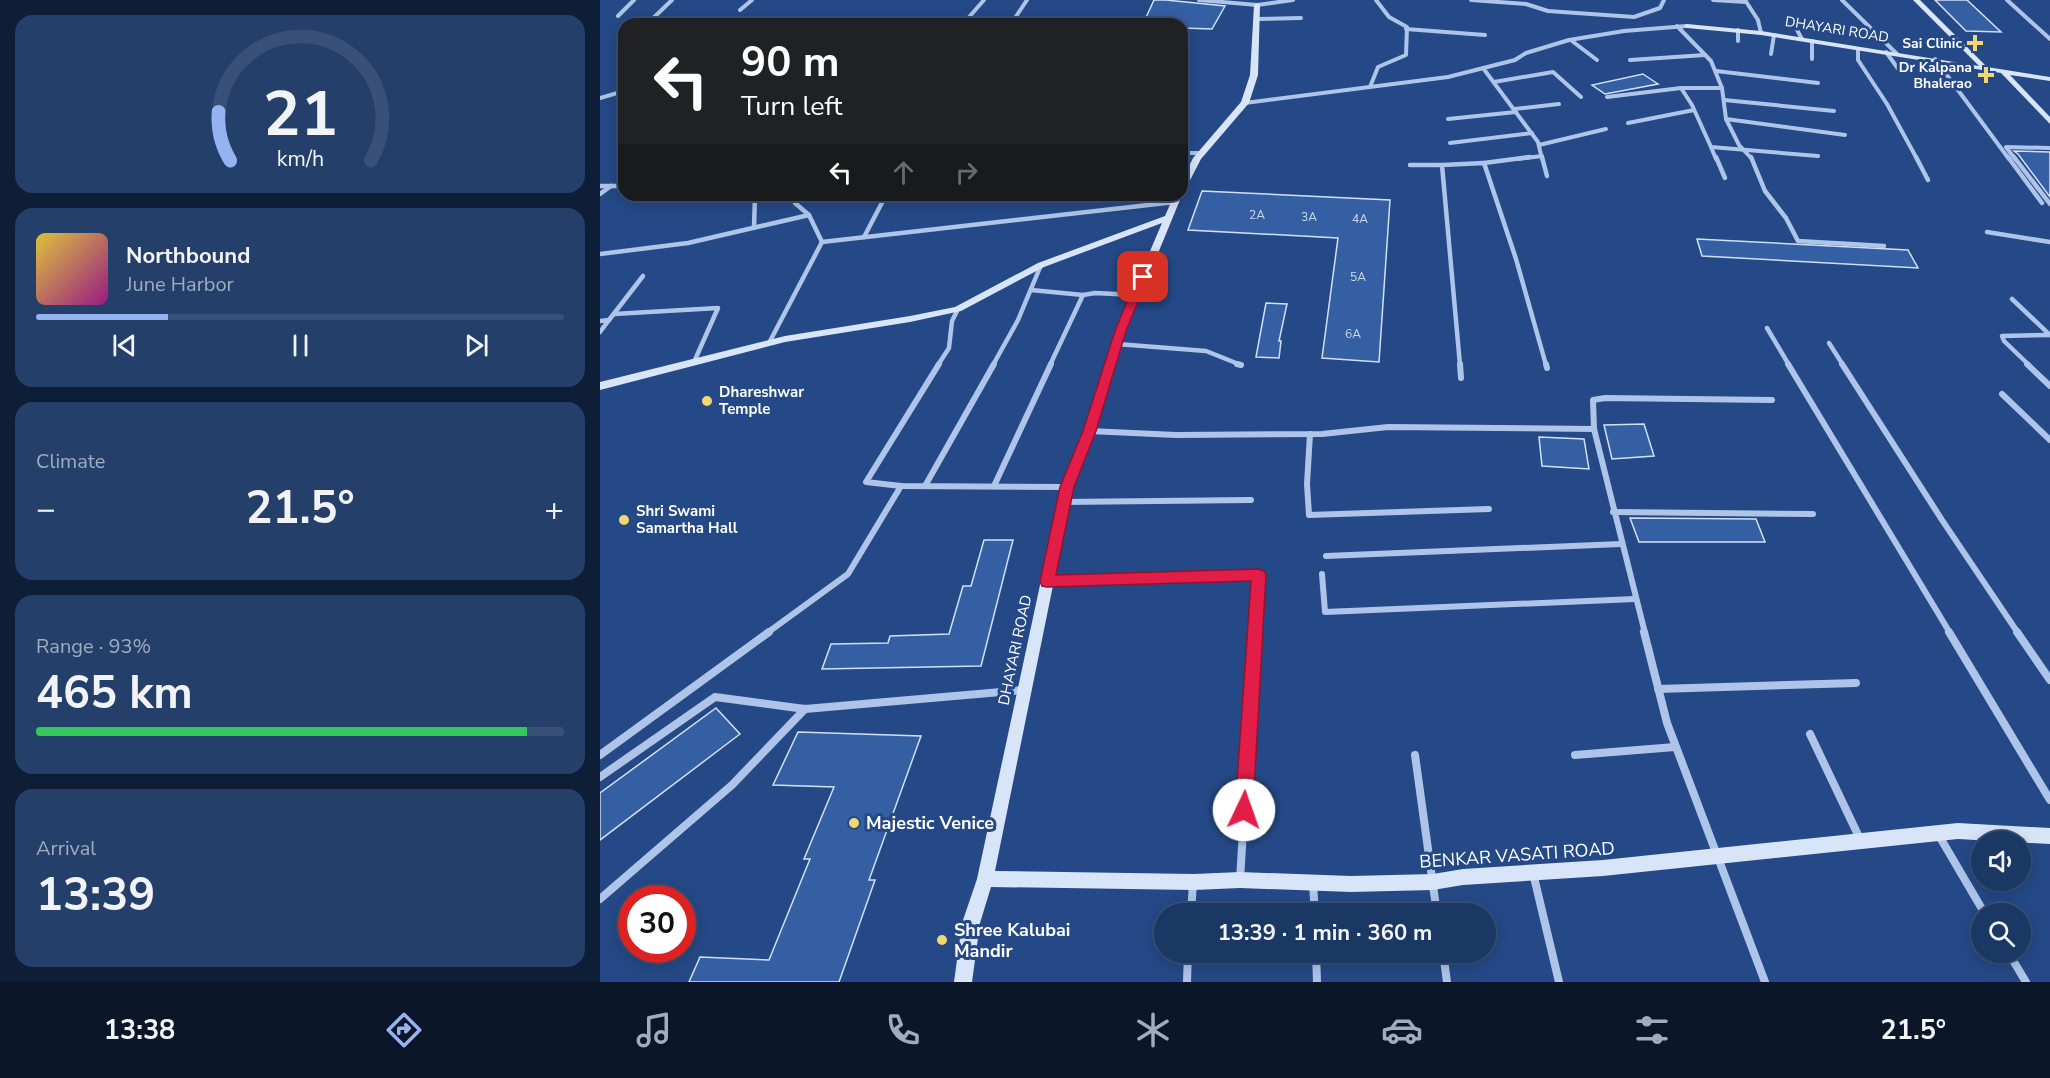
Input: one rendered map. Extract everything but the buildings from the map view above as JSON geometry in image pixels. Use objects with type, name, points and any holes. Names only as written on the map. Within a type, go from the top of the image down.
[{"type":"street","points":[[618,16],[634,0]]},
{"type":"street","points":[[653,18],[672,0]]},
{"type":"street","points":[[740,10],[752,0]]},
{"type":"street","points":[[968,18],[984,0]]},
{"type":"street","points":[[1015,18],[1027,0]]},
{"type":"street","points":[[1199,0],[1257,2],[1293,0]]},
{"type":"street","points":[[1370,87],[1378,67],[1406,55],[1404,24],[1389,17],[1376,0]]},
{"type":"street","points":[[1471,0],[1526,4],[1548,11],[1634,17],[1660,8],[1664,0]]},
{"type":"street","points":[[1713,0],[1746,1],[1758,20],[1761,33]]},
{"type":"street","points":[[1842,0],[1897,54]]},
{"type":"street","points":[[1916,0],[1984,67]]},
{"type":"street","points":[[2007,0],[2050,39]]},
{"type":"street","points":[[1188,177],[1201,153],[1245,103],[1254,75],[1257,2]]},
{"type":"street","points":[[1628,31],[1634,17]]},
{"type":"street","points":[[1256,19],[1301,18]]},
{"type":"street","points":[[1791,19],[1802,39]]},
{"type":"street","points":[[1676,26],[1705,55],[1716,71],[1722,88],[1726,119],[1738,145],[1747,151],[1765,191],[1786,218],[1798,241],[1884,246]]},
{"type":"street","points":[[1245,103],[1448,77],[1515,60],[1520,54],[1541,46],[1628,31],[1687,26]]},
{"type":"street","name":"DHAYARI ROAD","points":[[1687,26],[1761,33],[2050,77]]},
{"type":"street","points":[[1406,29],[1485,35]]},
{"type":"street","points":[[1738,30],[1738,41]]},
{"type":"street","points":[[1772,54],[1774,35]]},
{"type":"street","points":[[1572,41],[1597,60]]},
{"type":"street","points":[[1812,41],[1812,59]]},
{"type":"street","points":[[1858,49],[1858,60],[1887,104],[1928,180]]},
{"type":"street","points":[[1886,52],[1899,70]]},
{"type":"street","points":[[1630,60],[1705,55]]},
{"type":"street","points":[[1935,59],[2042,204]]},
{"type":"street","points":[[1483,68],[1539,145],[1547,176]]},
{"type":"street","points":[[2001,70],[2050,122]]},
{"type":"street","points":[[1716,71],[1818,83]]},
{"type":"street","points":[[1494,82],[1552,72],[1581,97]]},
{"type":"street","points":[[1607,97],[1681,88],[1722,88]]},
{"type":"street","points":[[1681,88],[1694,110],[1725,178]]},
{"type":"street","points":[[600,98],[618,93]]},
{"type":"street","points":[[1724,100],[1834,111]]},
{"type":"street","points":[[1448,119],[1560,104]]},
{"type":"street","points":[[1628,123],[1694,110]]},
{"type":"street","points":[[1726,119],[1845,135]]},
{"type":"street","points":[[1539,145],[1606,129]]},
{"type":"street","points":[[1450,143],[1532,134]]},
{"type":"street","points":[[1711,147],[1818,156]]},
{"type":"street","points":[[2050,148],[2006,147],[2050,204]]},
{"type":"street","points":[[1188,153],[1201,153]]},
{"type":"street","points":[[1410,165],[1484,163],[1542,156]]},
{"type":"street","points":[[1484,163],[1516,259],[1547,368]]},
{"type":"street","points":[[1442,165],[1461,378]]},
{"type":"street","points":[[600,186],[618,186]]},
{"type":"street","points":[[600,194],[611,186]]},
{"type":"street","points":[[754,228],[755,201]]},
{"type":"street","points":[[796,201],[795,203],[809,215],[822,242]]},
{"type":"street","points":[[864,237],[883,201]]},
{"type":"street","points":[[822,242],[1153,201]]},
{"type":"street","name":"DHAYARI ROAD","points":[[963,982],[971,923],[985,879],[1067,487],[1089,431],[1135,295],[1176,201]]},
{"type":"street","points":[[600,254],[688,243],[809,215]]},
{"type":"street","points":[[600,386],[770,343],[958,309],[1041,265],[1167,218]]},
{"type":"street","points":[[1987,232],[2050,242]]},
{"type":"street","points":[[770,343],[822,242]]},
{"type":"street","points":[[925,486],[1018,320],[1041,265]]},
{"type":"street","points":[[600,332],[643,276]]},
{"type":"street","points":[[1031,290],[1083,295],[1095,293],[1135,295]]},
{"type":"street","points":[[994,486],[1083,295]]},
{"type":"street","points":[[2012,299],[2050,335]]},
{"type":"street","points":[[614,314],[718,308],[694,362]]},
{"type":"street","points":[[958,309],[952,321],[949,348],[866,482],[901,486],[1067,487]]},
{"type":"street","points":[[600,321],[609,320]]},
{"type":"street","points":[[1767,328],[2050,800]]},
{"type":"street","points":[[2050,335],[2002,336],[2004,341],[2050,386]]},
{"type":"street","points":[[1829,343],[1942,520],[2050,680]]},
{"type":"street","points":[[1117,344],[1206,351],[1240,365]]},
{"type":"street","points":[[2002,394],[2050,440]]},
{"type":"street","points":[[1766,982],[1716,856],[1676,747],[1658,689],[1594,429],[1593,400],[1605,398],[1772,399]]},
{"type":"street","points":[[1089,431],[1176,435],[1310,434],[1388,427],[1594,429]]},
{"type":"street","points":[[1310,434],[1307,484],[1309,515],[1489,509]]},
{"type":"street","points":[[600,755],[848,574],[901,486]]},
{"type":"street","points":[[1063,502],[1251,500]]},
{"type":"street","points":[[1614,512],[1813,514]]},
{"type":"street","points":[[1326,556],[1621,544]]},
{"type":"street","points":[[1322,574],[1326,612],[1635,599]]},
{"type":"street","points":[[1047,581],[1258,575],[1240,880]]},
{"type":"street","points":[[1658,689],[1856,683]]},
{"type":"street","points":[[600,777],[715,697],[805,709],[1023,690]]},
{"type":"street","points":[[600,899],[682,833],[768,752],[805,709]]},
{"type":"street","points":[[1810,734],[1861,841]]},
{"type":"street","points":[[1575,755],[1676,747]]},
{"type":"street","points":[[1415,755],[1435,903]]},
{"type":"street","name":"BENKAR VASATI ROAD","points":[[985,879],[1194,882],[1240,880],[1313,884],[1432,882],[1604,868],[1958,831],[2050,836]]},
{"type":"street","points":[[1938,833],[1979,903]]},
{"type":"street","points":[[1533,873],[1559,982]]},
{"type":"street","points":[[1192,903],[1194,882]]},
{"type":"street","points":[[1313,884],[1314,903]]},
{"type":"street","points":[[1186,982],[1187,963]]},
{"type":"street","points":[[1316,963],[1317,982]]},
{"type":"street","points":[[1444,963],[1447,982]]},
{"type":"street","points":[[2015,963],[2026,982]]},
{"type":"place","name":"Sai Clinic","points":[[1975,43]]},
{"type":"place","name":"Dr Kalpana Bhalerao","points":[[1986,75]]},
{"type":"place","name":"Dhareshwar Temple","points":[[707,401]]},
{"type":"place","name":"Shri Swami Samartha Hall","points":[[624,520]]},
{"type":"place","name":"Majestic Venice","points":[[854,823]]},
{"type":"place","name":"Shree Kalubai Mandir","points":[[942,940]]},
{"type":"route","points":[[1143,277],[1121,331],[1089,431],[1067,487],[1047,581],[1258,575],[1244,810]]}]
